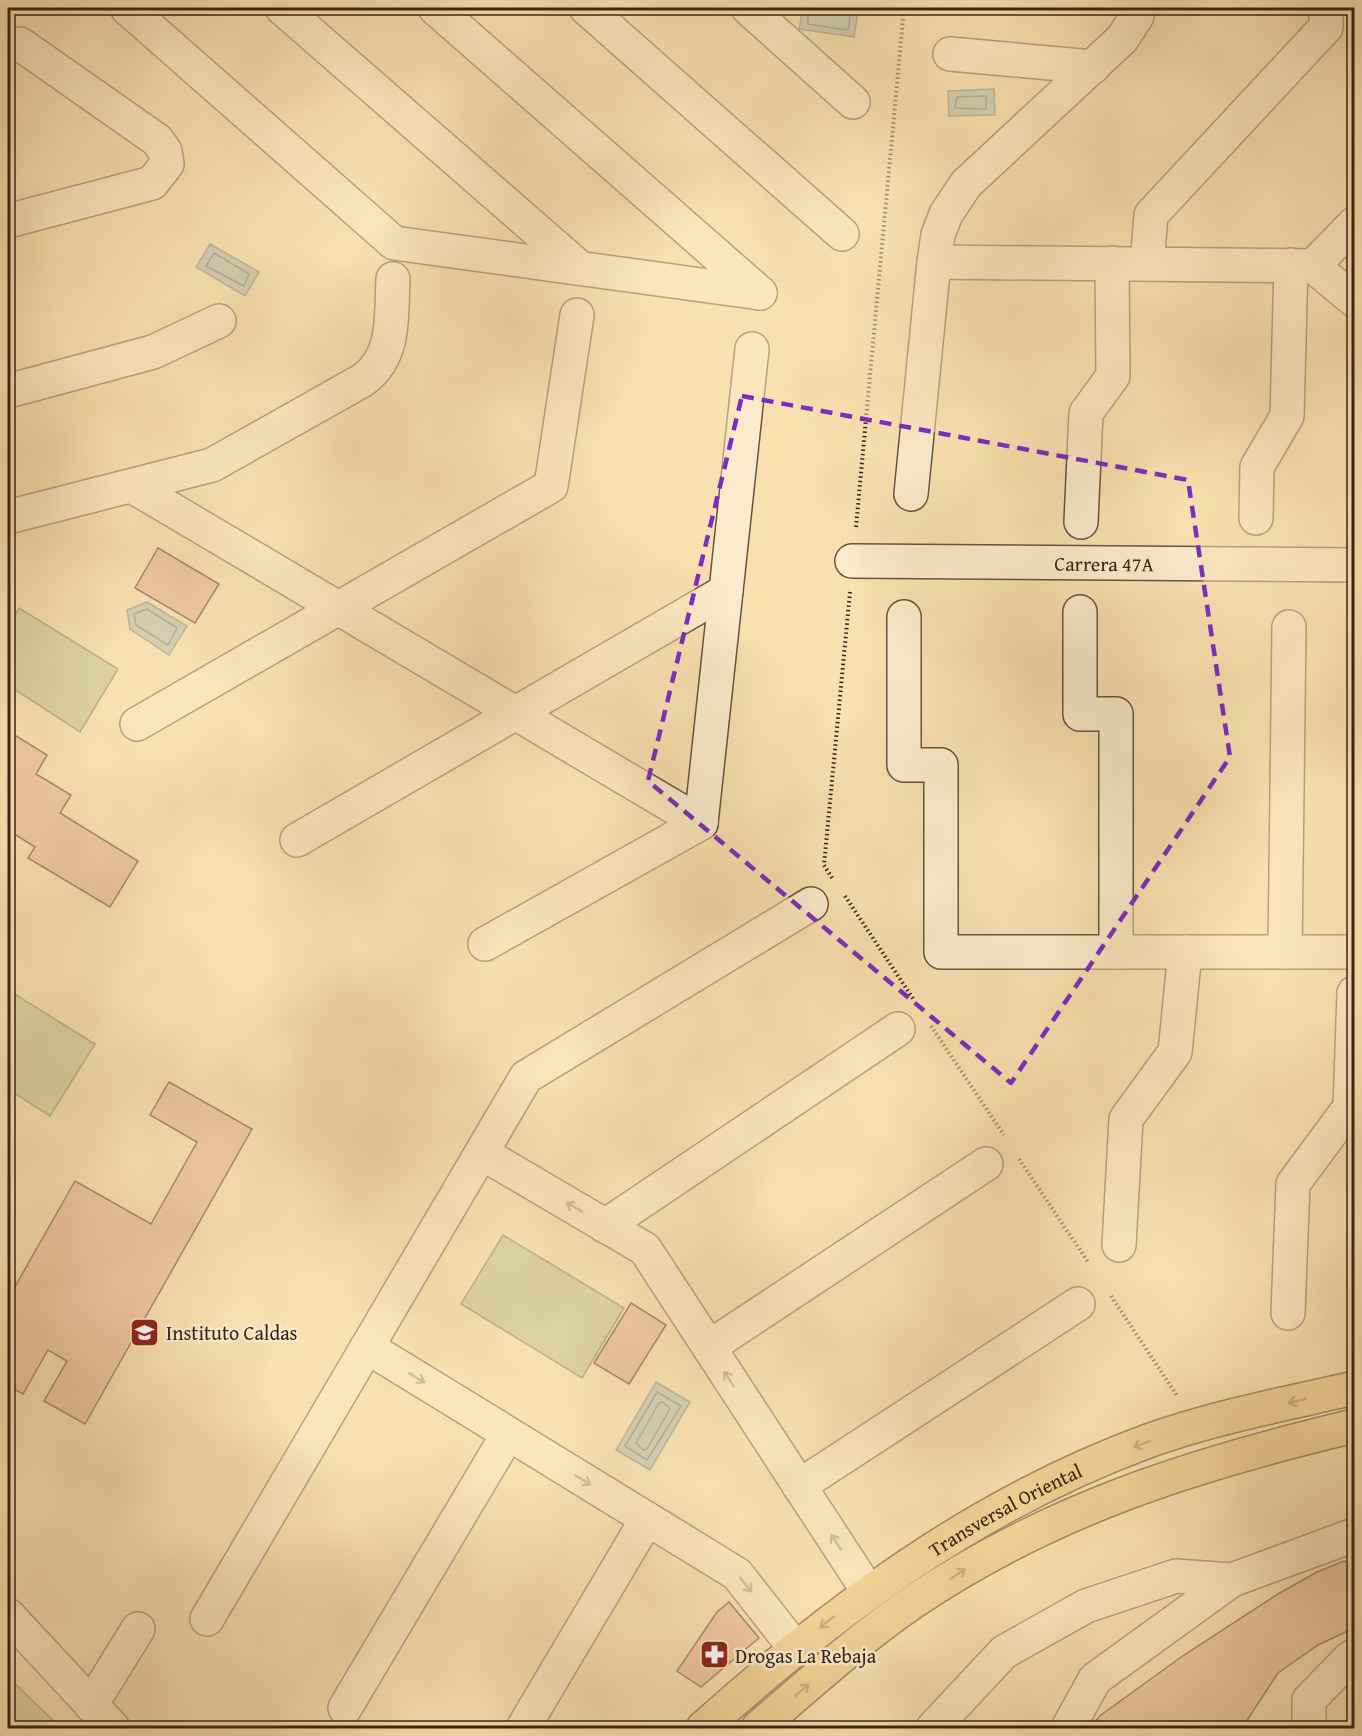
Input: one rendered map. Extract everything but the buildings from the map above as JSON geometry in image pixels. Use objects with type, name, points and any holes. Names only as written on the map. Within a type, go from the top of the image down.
[{"type":"main road","name":"Transversal Oriental","points":[[703,1728],[795,1648],[868,1591],[928,1550],[980,1520],[1102,1459],[1197,1425],[1354,1388]]},
{"type":"main road","name":"Transversal Oriental","points":[[758,1728],[860,1641],[966,1569],[1020,1540],[1120,1494],[1166,1477],[1354,1426]]},
{"type":"street","points":[[127,8],[394,243],[760,293],[435,8]]},
{"type":"street","points":[[282,8],[580,268]]},
{"type":"street","points":[[586,8],[842,234]]},
{"type":"street","points":[[748,8],[853,102]]},
{"type":"street","points":[[910,494],[934,261],[938,235],[946,214],[966,184],[1122,39],[1137,16],[1138,8]]},
{"type":"street","points":[[1147,264],[1151,215],[1326,27],[1326,8]]},
{"type":"street","points":[[8,47],[20,44],[157,140],[165,151],[167,164],[152,183],[8,220]]},
{"type":"street","points":[[950,54],[1093,67]]},
{"type":"street","points":[[1256,518],[1257,467],[1287,416],[1302,266],[1354,224]]},
{"type":"street","points":[[934,261],[1302,266],[1354,300]]},
{"type":"street","points":[[1081,522],[1086,414],[1113,376],[1112,263]]},
{"type":"street","points":[[8,517],[212,465],[376,371],[390,340],[393,279]]},
{"type":"street","points":[[136,724],[551,486],[577,315]]},
{"type":"street","points":[[8,391],[153,352],[219,321]]},
{"type":"street","points":[[701,823],[752,350]]},
{"type":"street","points":[[132,486],[701,823]]},
{"type":"street","name":"Carrera 47A","points":[[852,561],[1354,565]]},
{"type":"street","points":[[297,840],[726,591]]},
{"type":"street","points":[[1080,612],[1080,714],[1116,714],[1116,952]]},
{"type":"street","points":[[904,617],[904,765],[941,765],[941,952],[1354,952]]},
{"type":"street","points":[[1285,952],[1288,627]]},
{"type":"street","points":[[485,944],[701,823]]},
{"type":"street","points":[[207,1619],[526,1077],[811,904]]},
{"type":"street","points":[[1119,1245],[1126,1119],[1175,1052],[1185,952]]},
{"type":"street","points":[[1288,1313],[1293,1184],[1352,1107],[1354,993]]},
{"type":"street","points":[[605,1226],[898,1029]]},
{"type":"street","points":[[482,1153],[645,1249],[868,1591]]},
{"type":"street","points":[[709,1347],[986,1164]]},
{"type":"street","points":[[799,1486],[1078,1304]]},
{"type":"street","points":[[367,1347],[737,1574],[795,1648]]},
{"type":"street","points":[[345,1708],[508,1434]]},
{"type":"street","points":[[523,1728],[647,1519]]},
{"type":"street","points":[[1068,1728],[1095,1679],[1232,1580],[1354,1535]]},
{"type":"street","points":[[933,1728],[1004,1652],[1086,1606],[1176,1575],[1232,1580]]},
{"type":"street","points":[[8,1615],[102,1717],[138,1629]]},
{"type":"street","points":[[1309,1728],[1309,1700],[1354,1656]]},
{"type":"highlighted area","points":[[742,396],[1188,480],[1230,757],[1011,1083],[648,781]]},
{"type":"green space","points":[[19,608],[118,669],[80,732],[8,685],[8,627]]},
{"type":"green space","points":[[8,990],[95,1044],[50,1116],[8,1089]]},
{"type":"green space","points":[[503,1235],[624,1308],[582,1378],[461,1304]]},
{"type":"green space","points":[[8,1677],[61,1728],[8,1728]]},
{"type":"water","points":[[803,8],[858,11],[854,37],[799,29]]},
{"type":"water","points":[[994,89],[995,115],[949,116],[948,91]]},
{"type":"water","points":[[210,244],[259,272],[245,296],[196,267]]},
{"type":"water","points":[[147,602],[187,626],[169,655],[130,629],[127,610]]},
{"type":"water","points":[[656,1382],[690,1402],[650,1470],[616,1450]]},
{"type":"place","name":"Instituto Caldas","points":[[145,1332]]},
{"type":"place","name":"Drogas La Rebaja","points":[[714,1655]]}]
